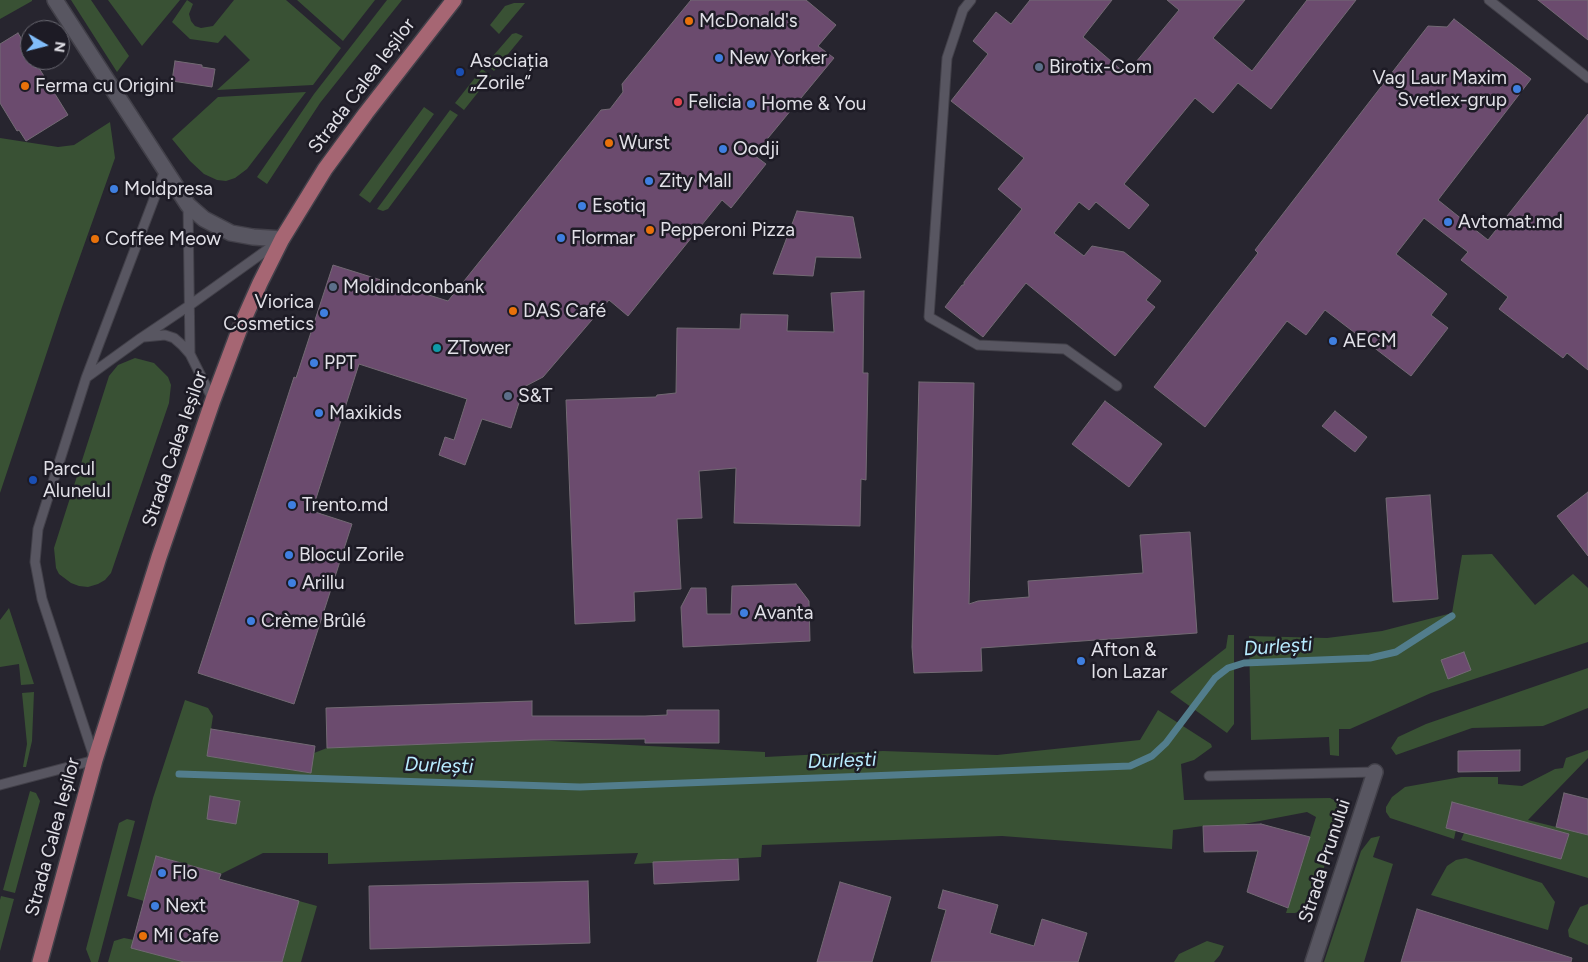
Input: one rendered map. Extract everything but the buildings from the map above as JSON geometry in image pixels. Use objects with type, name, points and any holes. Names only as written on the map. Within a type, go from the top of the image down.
[{"type":"main road","name":"Strada Calea Ieșilor","points":[[40,962],[95,760],[159,557],[240,328],[282,239],[320,176],[420,41],[454,0]]},
{"type":"street","points":[[55,0],[188,205],[204,219],[231,233],[282,239]]},
{"type":"street","name":"Strada Prunului","points":[[1313,962],[1376,772]]},
{"type":"lane","points":[[971,0],[963,10],[947,58],[929,317],[978,345],[1065,349],[1117,386]]},
{"type":"lane","points":[[1489,0],[1588,78]]},
{"type":"lane","points":[[0,785],[95,760],[42,599],[35,562],[38,529],[86,378],[165,170]]},
{"type":"lane","points":[[188,205],[190,354]]},
{"type":"lane","points":[[86,378],[282,239]]},
{"type":"lane","points":[[141,338],[153,335],[165,335],[174,338],[190,354],[213,400]]},
{"type":"lane","points":[[1209,776],[1376,772]]},
{"type":"green space","points":[[0,0],[32,0],[32,1],[0,19]]},
{"type":"green space","points":[[71,0],[91,0],[129,56],[117,72]]},
{"type":"green space","points":[[108,0],[180,0],[142,46]]},
{"type":"green space","points":[[187,0],[193,4],[189,14],[191,21],[195,26],[201,28],[213,26],[234,0],[286,0],[341,48],[313,85],[217,90],[250,60],[225,35],[218,43],[190,39],[172,22]]},
{"type":"green space","points":[[297,0],[375,0],[343,41]]},
{"type":"green space","points":[[387,0],[402,0],[320,103],[267,184],[257,177],[314,94]]},
{"type":"green space","points":[[514,3],[525,3],[499,34],[490,25],[505,6]]},
{"type":"green space","points":[[516,33],[523,36],[494,71],[486,64],[512,34]]},
{"type":"green space","points":[[482,69],[491,76],[464,110],[455,103]]},
{"type":"green space","points":[[306,92],[247,169],[235,178],[226,181],[217,180],[204,174],[190,161],[172,139],[218,97]]},
{"type":"green space","points":[[424,107],[434,114],[370,203],[359,195]]},
{"type":"green space","points":[[450,110],[458,115],[388,209],[383,211],[377,209]]},
{"type":"green space","points":[[110,122],[115,158],[62,307],[0,493],[0,138],[58,147],[74,145]]},
{"type":"green space","points":[[135,358],[154,363],[168,377],[171,385],[169,403],[111,573],[98,584],[88,587],[79,586],[71,583],[59,574],[56,568],[54,548],[109,376],[118,365]]},
{"type":"green space","points":[[1492,554],[1535,605],[1573,574],[1588,588],[1588,642],[1431,693],[1350,729],[1339,729],[1339,756],[1330,755],[1329,737],[1251,740],[1249,636],[1327,638],[1382,631],[1452,613],[1462,555]]},
{"type":"green space","points":[[9,608],[34,684],[21,685],[19,664],[0,667],[0,620]]},
{"type":"green space","points":[[1228,635],[1234,635],[1234,724],[1227,733],[1170,692],[1226,648]]},
{"type":"green space","points":[[1588,668],[1588,708],[1543,726],[1472,728],[1396,755],[1391,748],[1398,737],[1426,724]]},
{"type":"green space","points":[[34,692],[32,741],[26,767],[23,767],[27,744],[22,693]]},
{"type":"green space","points":[[185,700],[208,708],[213,716],[207,756],[310,773],[314,753],[327,748],[533,740],[765,752],[765,757],[883,751],[997,755],[1140,740],[1158,710],[1211,744],[1212,747],[1194,760],[1181,764],[1184,800],[1330,798],[1340,806],[1316,896],[1306,909],[1295,913],[1286,913],[1316,817],[1307,812],[1239,825],[1203,826],[1173,830],[1172,849],[1002,836],[762,845],[761,857],[634,864],[638,853],[328,864],[328,853],[263,853],[221,874],[157,856],[144,901],[127,896],[153,798]]},
{"type":"green space","points":[[1588,750],[1588,758],[1528,820],[1588,835],[1588,878],[1461,840],[1464,833],[1452,803],[1446,827],[1456,830],[1454,839],[1390,818],[1386,812],[1386,807],[1392,797],[1405,787],[1461,777],[1498,777],[1498,784],[1522,786],[1555,769],[1563,768],[1566,758]]},
{"type":"green space","points":[[30,791],[36,793],[40,801],[15,893],[3,890]]},
{"type":"green space","points":[[127,819],[135,821],[98,962],[91,962],[86,949],[119,823]]},
{"type":"green space","points":[[1380,836],[1373,857],[1393,864],[1364,962],[1324,962],[1361,851],[1371,838]]},
{"type":"green space","points":[[1466,858],[1542,883],[1555,902],[1548,930],[1431,895],[1447,866],[1456,860]]},
{"type":"green space","points":[[1,896],[14,899],[0,951],[0,900]]},
{"type":"green space","points":[[299,901],[317,906],[301,962],[282,962]]},
{"type":"green space","points":[[1588,904],[1588,945],[1569,937],[1568,930],[1580,907]]},
{"type":"green space","points":[[124,938],[134,940],[132,948],[184,962],[108,962],[114,941]]},
{"type":"green space","points":[[1207,941],[1224,946],[1214,962],[1174,962],[1179,954]]},
{"type":"waterway","name":"Durlești","points":[[179,774],[580,787],[1130,766],[1152,756],[1166,743],[1215,678],[1228,668],[1244,663],[1370,658],[1396,652],[1452,616]]},
{"type":"place","name":"McDonald's","points":[[689,21]]},
{"type":"place","name":"New Yorker","points":[[719,58]]},
{"type":"place","name":"Birotix-Com","points":[[1039,67]]},
{"type":"place","name":"Asociația „Zorile“","points":[[460,72]]},
{"type":"place","name":"Ferma cu Origini","points":[[25,86]]},
{"type":"place","name":"Vag Laur Maxim Svetlex-grup","points":[[1517,89]]},
{"type":"place","name":"Felicia","points":[[678,102]]},
{"type":"place","name":"Home & You","points":[[751,104]]},
{"type":"place","name":"Wurst","points":[[609,143]]},
{"type":"place","name":"Oodji","points":[[723,149]]},
{"type":"place","name":"Zity Mall","points":[[649,181]]},
{"type":"place","name":"Moldpresa","points":[[114,189]]},
{"type":"place","name":"Esotiq","points":[[582,206]]},
{"type":"place","name":"Avtomat.md","points":[[1448,222]]},
{"type":"place","name":"Pepperoni Pizza","points":[[650,230]]},
{"type":"place","name":"Flormar","points":[[561,238]]},
{"type":"place","name":"Coffee Meow","points":[[95,239]]},
{"type":"place","name":"Moldindconbank","points":[[333,287]]},
{"type":"place","name":"DAS Café","points":[[513,311]]},
{"type":"place","name":"Viorica Cosmetics","points":[[324,313]]},
{"type":"place","name":"AECM","points":[[1333,341]]},
{"type":"place","name":"ZTower","points":[[437,348]]},
{"type":"place","name":"PPT","points":[[314,363]]},
{"type":"place","name":"S&T","points":[[508,396]]},
{"type":"place","name":"Maxikids","points":[[319,413]]},
{"type":"place","name":"Parcul Alunelul","points":[[33,480]]},
{"type":"place","name":"Trento.md","points":[[292,505]]},
{"type":"place","name":"Blocul Zorile","points":[[289,555]]},
{"type":"place","name":"Arillu","points":[[292,583]]},
{"type":"place","name":"Avanta","points":[[744,613]]},
{"type":"place","name":"Crème Brûlé","points":[[251,621]]},
{"type":"place","name":"Afton & Ion Lazar","points":[[1081,661]]},
{"type":"place","name":"Flo","points":[[162,873]]},
{"type":"place","name":"Next","points":[[155,906]]},
{"type":"place","name":"Mi Cafe","points":[[143,936]]}]
